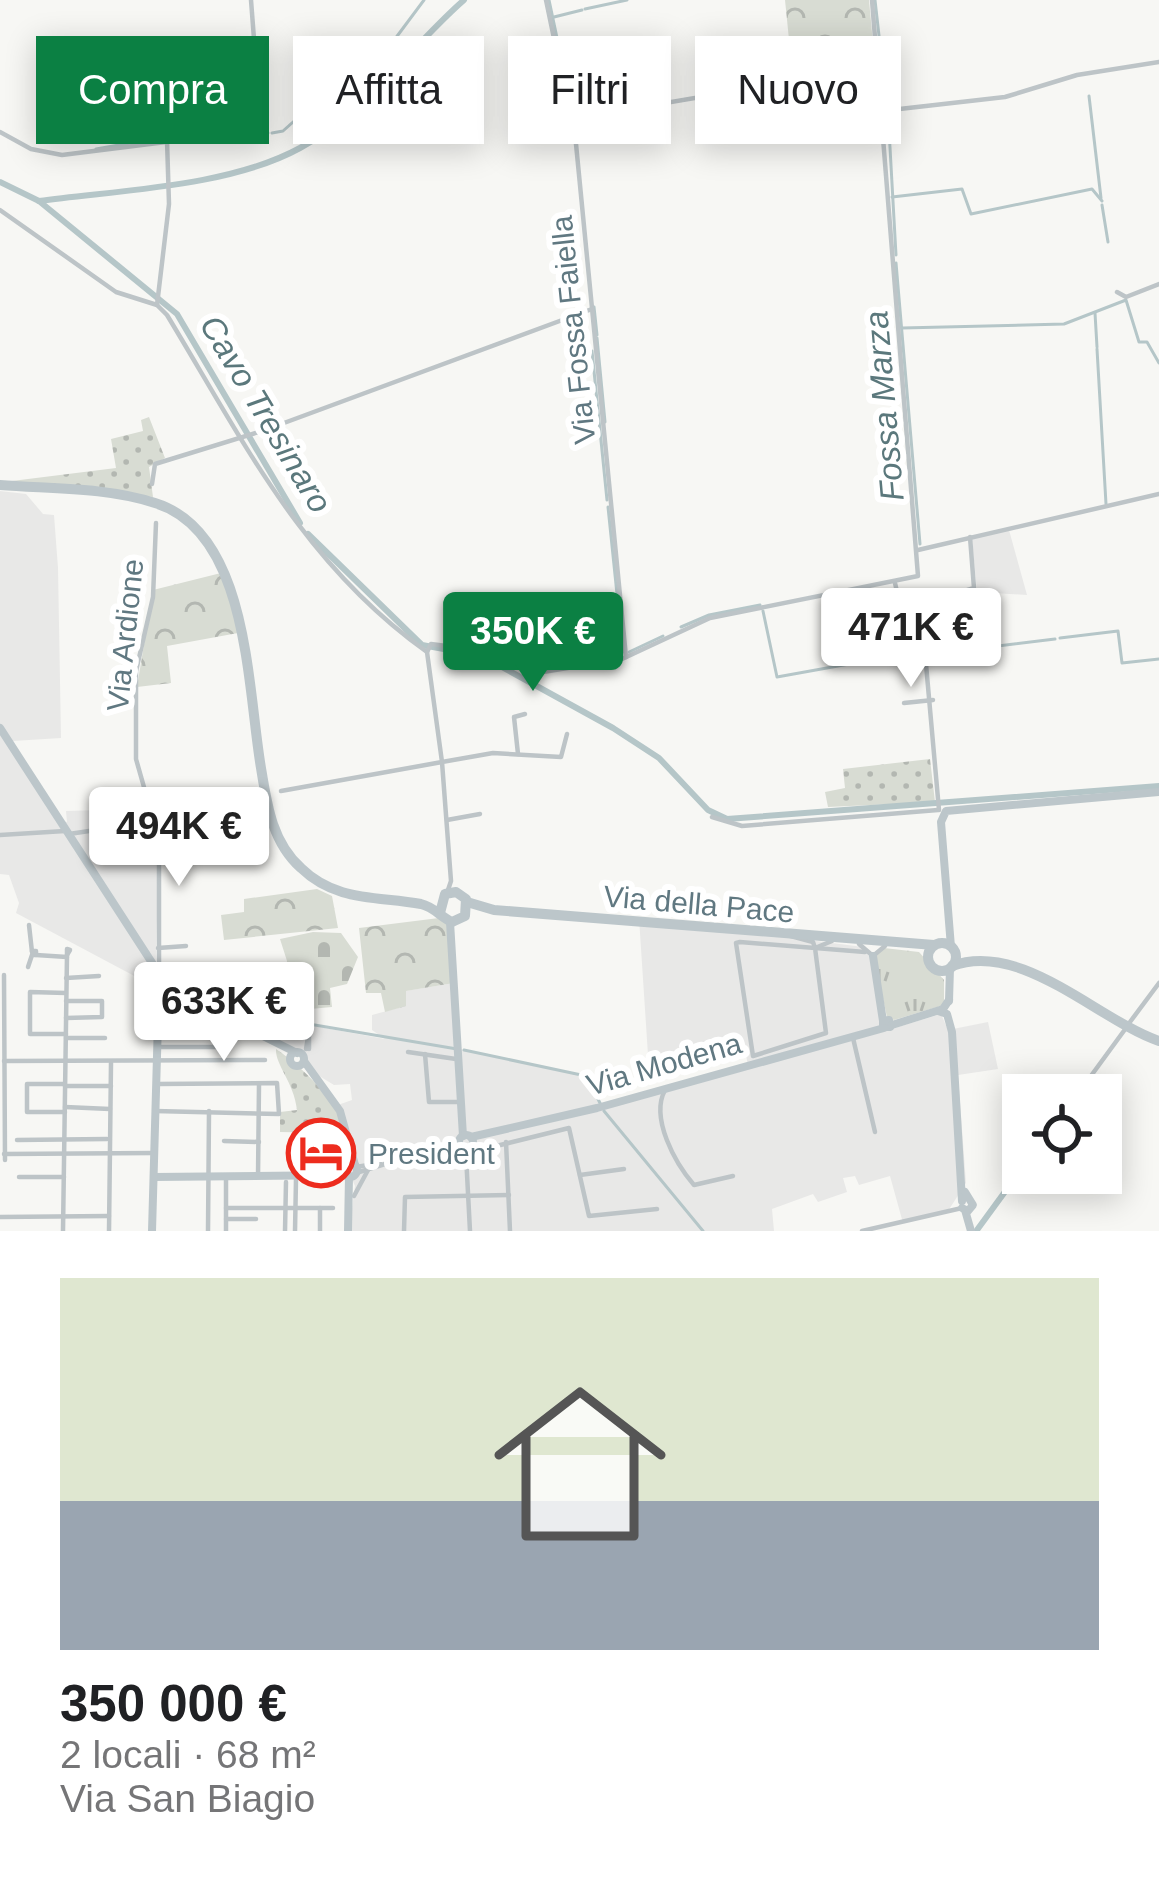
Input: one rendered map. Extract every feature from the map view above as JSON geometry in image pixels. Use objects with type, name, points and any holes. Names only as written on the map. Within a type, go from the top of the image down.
[{"type":"main road","name":"Via della Pace","points":[[0,485],[142,499],[175,511],[199,528],[228,576],[266,800],[283,846],[303,870],[337,892],[453,907],[897,944],[1042,976],[1159,1041]]},
{"type":"street","points":[[250,0],[253,36]]},
{"type":"street","name":"Via Fossa Faiella","points":[[546,0],[554,36]]},
{"type":"street","points":[[872,0],[875,36]]},
{"type":"street","points":[[901,109],[1005,97],[1077,74],[1159,62]]},
{"type":"street","points":[[0,132],[24,147],[62,155],[139,144]]},
{"type":"street","points":[[167,144],[169,188],[158,302],[312,547],[394,628],[428,649],[477,650],[532,674],[626,657],[707,619],[918,576],[884,144]]},
{"type":"street","name":"Via Fossa Faiella","points":[[575,144],[626,657]]},
{"type":"street","points":[[0,210],[116,292],[158,302]]},
{"type":"street","points":[[1117,292],[1126,297],[1159,284]]},
{"type":"street","points":[[152,484],[154,464],[592,309]]},
{"type":"street","points":[[918,550],[1159,494]]},
{"type":"street","name":"Via Ardione","points":[[156,523],[153,597],[136,671],[136,759],[156,821],[160,976]]},
{"type":"street","points":[[895,583],[900,605],[920,605],[974,587],[970,538]]},
{"type":"street","points":[[920,605],[933,700],[947,930],[944,956],[964,1205],[971,1231]]},
{"type":"street","points":[[428,649],[447,820],[470,1231]]},
{"type":"street","points":[[904,703],[933,700]]},
{"type":"street","points":[[518,754],[514,718],[525,714]]},
{"type":"street","points":[[0,728],[57,818],[62,834],[175,996],[301,1056],[346,1127],[357,1161],[369,1167],[351,1209]]},
{"type":"street","points":[[281,791],[442,762],[518,754],[561,757],[567,734]]},
{"type":"street","points":[[712,817],[742,826],[1159,792]]},
{"type":"street","points":[[0,835],[62,834],[156,821],[257,796]]},
{"type":"street","points":[[447,820],[479,814]]},
{"type":"street","points":[[28,968],[33,954],[29,925]]},
{"type":"street","points":[[787,935],[812,942],[814,948],[827,1031],[790,1050],[750,1054],[734,947],[740,942],[814,948],[868,954],[880,946],[897,944]]},
{"type":"street","points":[[814,948],[842,940],[868,948],[886,1022]]},
{"type":"street","points":[[158,948],[186,946]]},
{"type":"street","points":[[33,954],[67,956],[64,1177],[59,1190],[64,1199],[63,1231]]},
{"type":"street","points":[[160,976],[280,966]]},
{"type":"street","points":[[4,975],[4,1157],[154,1153]]},
{"type":"street","points":[[66,978],[99,976]]},
{"type":"street","points":[[152,1231],[160,976]]},
{"type":"street","points":[[160,976],[206,1011]]},
{"type":"street","points":[[1092,1074],[1159,983]]},
{"type":"street","points":[[66,1018],[102,1017],[102,1001],[30,992],[30,1034],[105,1038]]},
{"type":"street","name":"Via Modena","points":[[351,1170],[487,1136],[525,1132],[658,1096],[790,1050],[938,1011],[949,995]]},
{"type":"street","points":[[159,1000],[175,996]]},
{"type":"street","points":[[938,1011],[948,1016],[952,1032]]},
{"type":"street","points":[[159,1033],[184,1033],[197,1022],[210,1027]]},
{"type":"street","points":[[853,1035],[875,1132]]},
{"type":"street","points":[[159,1047],[216,1047]]},
{"type":"street","points":[[408,1052],[461,1059]]},
{"type":"street","points":[[425,1054],[429,1102],[463,1101]]},
{"type":"street","points":[[4,1060],[265,1060]]},
{"type":"street","points":[[109,1231],[111,1061]]},
{"type":"street","points":[[110,1109],[27,1112],[27,1084],[111,1086]]},
{"type":"street","points":[[155,1111],[279,1114],[280,1084],[157,1084]]},
{"type":"street","points":[[258,1178],[259,1084]]},
{"type":"street","points":[[658,1096],[674,1161],[694,1185],[733,1176]]},
{"type":"street","points":[[208,1231],[209,1112]]},
{"type":"street","points":[[346,1127],[355,1196]]},
{"type":"street","points":[[465,1143],[506,1142],[525,1132],[566,1128],[572,1133],[590,1217],[657,1209]]},
{"type":"street","points":[[17,1140],[110,1139]]},
{"type":"street","points":[[224,1141],[259,1142]]},
{"type":"street","points":[[506,1142],[510,1231]]},
{"type":"street","points":[[348,1231],[352,1145]]},
{"type":"street","points":[[580,1175],[624,1169]]},
{"type":"street","points":[[154,1177],[291,1180],[351,1170]]},
{"type":"street","points":[[19,1177],[64,1177]]},
{"type":"street","points":[[226,1177],[226,1231]]},
{"type":"street","points":[[285,1231],[291,1180]]},
{"type":"street","points":[[291,1180],[295,1231]]},
{"type":"street","points":[[404,1231],[405,1197],[508,1195]]},
{"type":"street","points":[[862,1231],[964,1205]]},
{"type":"street","points":[[226,1208],[333,1208]]},
{"type":"street","points":[[320,1208],[320,1231]]},
{"type":"street","points":[[0,1217],[109,1216]]},
{"type":"street","points":[[226,1219],[256,1219]]},
{"type":"shaded area","points":[[0,491],[26,494],[43,514],[54,515],[58,568],[61,738],[13,741],[58,820],[67,822],[66,811],[101,810],[102,804],[145,798],[159,844],[155,987],[16,913],[19,903],[9,875],[0,874]]},
{"type":"shaded area","points":[[1009,530],[1027,595],[977,592],[972,539]]},
{"type":"shaded area","points":[[639,918],[863,947],[869,950],[885,1031],[941,1014],[948,1030],[988,1022],[998,1069],[958,1075],[966,1183],[948,1211],[903,1223],[890,1176],[859,1185],[855,1176],[843,1178],[847,1192],[818,1202],[813,1194],[772,1209],[774,1231],[349,1231],[355,1186],[343,1160],[346,1143],[335,1106],[352,1100],[350,1084],[334,1085],[316,1074],[304,1054],[251,1031],[254,1015],[385,1039],[372,1030],[372,1015],[405,1006],[405,991],[454,983],[460,1049],[586,1077],[602,1109],[748,1065],[745,1051],[694,1059],[685,1052],[648,1055]]},
{"type":"green space","points":[[785,0],[869,0],[872,36],[789,36]]},
{"type":"green space","points":[[149,417],[165,458],[149,467],[153,497],[12,481],[116,468],[111,439],[143,431],[141,420]]},
{"type":"green space","points":[[225,572],[238,633],[167,646],[171,683],[137,687],[153,590]]},
{"type":"green space","points":[[930,759],[935,802],[828,807],[825,792],[845,788],[843,769]]},
{"type":"green space","points":[[317,889],[332,896],[338,928],[224,940],[221,915],[244,912],[244,899]]},
{"type":"green space","points":[[439,918],[447,925],[454,983],[406,991],[406,1006],[385,1012],[381,993],[366,993],[359,928]]},
{"type":"green space","points":[[313,932],[341,933],[358,957],[347,984],[330,988],[332,1007],[310,1009],[304,990],[285,992],[287,961],[280,939]]},
{"type":"green space","points":[[884,948],[919,952],[944,980],[944,1005],[894,1020],[887,1017],[874,958]]},
{"type":"green space","points":[[276,1049],[317,1085],[340,1118],[345,1151],[337,1166],[335,1140],[327,1133],[280,1132],[280,1112],[297,1110]]},
{"type":"waterway","points":[[397,36],[424,0]]},
{"type":"waterway","name":"Fossa Marza","points":[[39,201],[207,179],[300,148],[346,117],[464,0]]},
{"type":"waterway","points":[[549,0],[557,36]]},
{"type":"waterway","points":[[585,9],[627,0]]},
{"type":"waterway","name":"Fossa Marza","points":[[875,0],[879,36]]},
{"type":"waterway","points":[[554,17],[582,10]]},
{"type":"waterway","points":[[1089,96],[1101,198]]},
{"type":"waterway","points":[[272,133],[293,122]]},
{"type":"waterway","points":[[96,149],[125,144]]},
{"type":"waterway","name":"Fossa Marza","points":[[890,144],[896,255]]},
{"type":"waterway","name":"Cavo Tresinaro","points":[[0,182],[39,201],[177,314],[300,523]]},
{"type":"waterway","points":[[892,197],[962,189],[971,214],[1092,189],[1102,201]]},
{"type":"waterway","points":[[1102,205],[1108,242]]},
{"type":"waterway","name":"Fossa Marza","points":[[896,263],[920,544]]},
{"type":"waterway","points":[[902,328],[1064,324],[1126,300],[1139,342],[1147,342],[1159,363]]},
{"type":"waterway","points":[[594,307],[597,335]]},
{"type":"waterway","points":[[1095,313],[1097,347]]},
{"type":"waterway","points":[[597,338],[605,422]]},
{"type":"waterway","points":[[1097,349],[1106,504]]},
{"type":"waterway","points":[[592,351],[607,500]]},
{"type":"waterway","points":[[608,507],[623,652]]},
{"type":"waterway","name":"Cavo Tresinaro","points":[[308,534],[422,645],[482,656],[613,728],[659,758],[708,810],[727,819],[1159,786]]},
{"type":"waterway","points":[[681,627],[709,615],[760,605]]},
{"type":"waterway","points":[[763,611],[777,677],[921,651]]},
{"type":"waterway","points":[[1060,638],[1118,631],[1122,663],[1159,659]]},
{"type":"waterway","points":[[629,652],[663,636]]},
{"type":"waterway","points":[[933,654],[1055,639]]},
{"type":"waterway","points":[[220,1009],[457,1049]]},
{"type":"waterway","points":[[464,1050],[586,1076],[600,1103]]},
{"type":"waterway","points":[[604,1111],[703,1231]]},
{"type":"waterway","points":[[977,1230],[1003,1194]]},
{"type":"place","name":"President","points":[[321,1153]]}]
